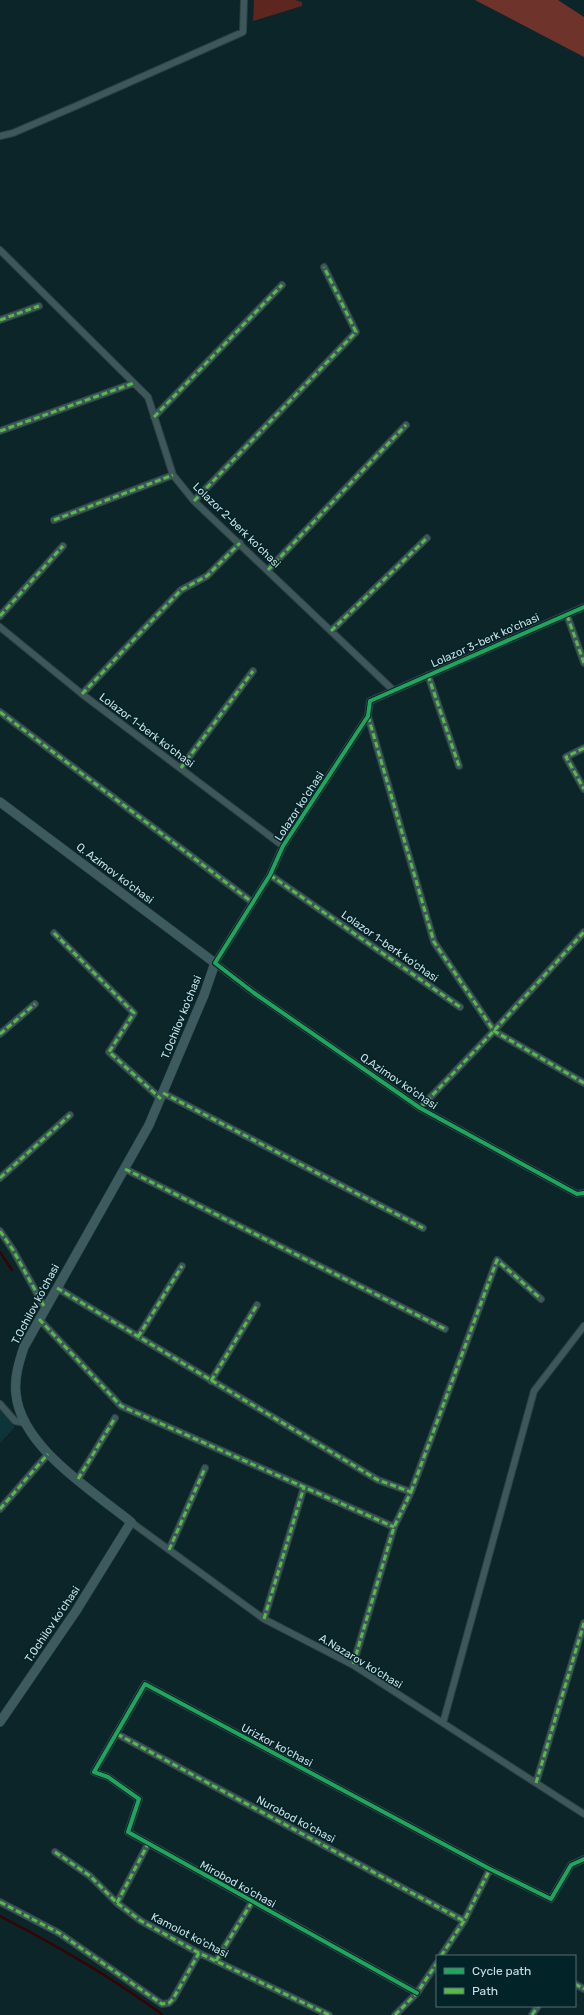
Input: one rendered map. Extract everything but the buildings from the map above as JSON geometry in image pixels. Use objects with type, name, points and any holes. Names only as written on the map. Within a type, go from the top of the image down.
[{"type":"main road","name":"Q. Azimov ko'chasi","points":[[0,802],[215,963]]},
{"type":"main road","name":"T.Ochilov ko'chasi","points":[[0,1722],[76,1611],[131,1522],[48,1454],[34,1439],[25,1423],[16,1395],[16,1375],[24,1347],[39,1319],[150,1125],[215,963]]},
{"type":"street","points":[[0,136],[13,133],[76,106],[242,32],[244,0]]},
{"type":"street","name":"Lolazor 2-berk ko'chasi","points":[[0,250],[148,398],[174,475],[194,501],[240,543],[393,690]]},
{"type":"street","points":[[194,501],[356,332],[324,267]]},
{"type":"street","points":[[154,417],[282,285]]},
{"type":"street","points":[[0,320],[39,306]]},
{"type":"street","points":[[0,431],[134,383]]},
{"type":"street","points":[[268,570],[406,425]]},
{"type":"street","points":[[54,520],[174,475]]},
{"type":"street","points":[[331,631],[427,538]]},
{"type":"street","points":[[82,694],[181,590],[207,576],[240,543]]},
{"type":"street","points":[[0,616],[63,546]]},
{"type":"street","name":"Lolazor 3-berk ko'chasi","points":[[393,690],[584,607]]},
{"type":"street","points":[[567,614],[584,663]]},
{"type":"street","name":"Lolazor 1-berk ko'chasi","points":[[0,627],[82,694],[283,846]]},
{"type":"street","points":[[181,768],[253,671]]},
{"type":"street","points":[[428,675],[459,766]]},
{"type":"street","name":"Lolazor ko'chasi","points":[[215,963],[270,875],[283,846],[368,716],[370,701],[393,690]]},
{"type":"street","points":[[0,712],[252,902]]},
{"type":"street","points":[[368,716],[434,942],[494,1031],[584,1083]]},
{"type":"street","points":[[584,748],[566,757],[584,789]]},
{"type":"street","name":"Lolazor 1-berk ko'chasi","points":[[270,875],[460,1007]]},
{"type":"street","points":[[420,1108],[494,1031],[584,932]]},
{"type":"street","points":[[54,933],[134,1013],[109,1052],[162,1096],[423,1228]]},
{"type":"street","name":"Q.Azimov ko'chasi","points":[[215,963],[254,993],[420,1108],[577,1194],[584,1194]]},
{"type":"street","points":[[0,1034],[35,1004]]},
{"type":"street","points":[[0,1178],[70,1115]]},
{"type":"street","points":[[125,1169],[445,1329]]},
{"type":"street","points":[[0,1231],[13,1250],[45,1308]]},
{"type":"street","points":[[353,1665],[394,1527],[411,1492],[497,1260],[541,1299]]},
{"type":"street","points":[[138,1337],[182,1266]]},
{"type":"street","points":[[56,1288],[378,1480],[411,1492]]},
{"type":"street","points":[[211,1381],[257,1305]]},
{"type":"street","points":[[39,1319],[121,1406],[394,1527]]},
{"type":"street","points":[[443,1723],[534,1391],[584,1326]]},
{"type":"street","points":[[0,1404],[15,1420],[25,1423]]},
{"type":"street","points":[[78,1479],[115,1418]]},
{"type":"street","points":[[0,1509],[48,1454]]},
{"type":"street","points":[[169,1550],[206,1468]]},
{"type":"street","points":[[264,1618],[304,1487]]},
{"type":"street","name":"A.Nazarov ko'chasi","points":[[131,1522],[264,1618],[353,1665],[584,1814]]},
{"type":"street","points":[[536,1784],[584,1623]]},
{"type":"street","name":"Urizkor ko'chasi","points":[[94,1772],[145,1684],[490,1869]]},
{"type":"street","name":"Nurobod ko'chasi","points":[[117,1734],[464,1921]]},
{"type":"street","name":"Mirobod ko'chasi","points":[[94,1772],[108,1777],[139,1799],[128,1832],[417,1993]]},
{"type":"street","points":[[116,1903],[148,1844]]},
{"type":"street","name":"Kamolot ko'chasi","points":[[55,1852],[90,1876],[116,1903],[141,1922],[216,1961],[329,2015]]},
{"type":"street","points":[[442,1955],[464,1921],[490,1869],[551,1899],[571,1865],[584,1859]]},
{"type":"street","points":[[0,1902],[59,1933],[162,2004],[169,2003],[173,1999],[199,1952]]},
{"type":"street","points":[[216,1961],[252,1902]]},
{"type":"street","points":[[395,2015],[417,1993],[436,1964]]},
{"type":"shaded area","points":[[254,0],[295,0],[302,2],[302,6],[253,21]]},
{"type":"shaded area","points":[[475,0],[558,0],[584,17],[584,57]]},
{"type":"shaded area","points":[[0,1410],[15,1427],[0,1443]]},
{"type":"waterway","points":[[0,1252],[12,1270]]},
{"type":"waterway","points":[[0,1916],[83,1962],[163,2015]]},
{"type":"marked path","points":[[194,501],[356,332],[324,267]]},
{"type":"marked path","points":[[154,417],[282,285]]},
{"type":"marked path","points":[[0,320],[39,306]]},
{"type":"marked path","points":[[0,431],[134,383]]},
{"type":"marked path","points":[[268,570],[406,425]]},
{"type":"marked path","points":[[54,520],[173,475]]},
{"type":"marked path","points":[[331,631],[427,538]]},
{"type":"marked path","points":[[82,694],[181,590],[207,576],[240,543]]},
{"type":"marked path","points":[[0,616],[63,546]]},
{"type":"marked path","points":[[567,615],[584,663]]},
{"type":"marked path","points":[[181,768],[253,671]]},
{"type":"marked path","points":[[428,675],[459,766]]},
{"type":"marked path","points":[[0,712],[252,902]]},
{"type":"marked path","points":[[368,716],[434,942],[494,1031],[584,1083]]},
{"type":"marked path","points":[[584,748],[566,757],[584,789]]},
{"type":"marked path","points":[[270,875],[460,1007]]},
{"type":"marked path","points":[[420,1108],[490,1035],[584,932]]},
{"type":"marked path","points":[[54,933],[134,1013],[109,1052],[161,1099]]},
{"type":"marked path","points":[[0,1034],[35,1004]]},
{"type":"marked path","points":[[163,1093],[423,1228]]},
{"type":"marked path","points":[[0,1178],[70,1115]]},
{"type":"marked path","points":[[125,1169],[445,1329]]},
{"type":"marked path","points":[[0,1231],[13,1250],[45,1308]]},
{"type":"marked path","points":[[411,1492],[497,1260],[541,1299]]},
{"type":"marked path","points":[[138,1337],[182,1266]]},
{"type":"marked path","points":[[57,1288],[378,1480],[411,1492],[394,1527],[353,1665]]},
{"type":"marked path","points":[[211,1381],[257,1305]]},
{"type":"marked path","points":[[39,1319],[121,1406],[394,1527]]},
{"type":"marked path","points":[[78,1479],[115,1418]]},
{"type":"marked path","points":[[0,1509],[48,1454]]},
{"type":"marked path","points":[[169,1550],[205,1468]]},
{"type":"marked path","points":[[264,1619],[304,1487]]},
{"type":"marked path","points":[[536,1783],[584,1623]]},
{"type":"marked path","points":[[117,1734],[464,1921]]},
{"type":"marked path","points":[[117,1903],[148,1844]]},
{"type":"marked path","points":[[55,1852],[90,1876],[117,1903],[141,1921],[199,1953],[329,2015]]},
{"type":"marked path","points":[[442,1955],[464,1921],[490,1869],[487,1867]]},
{"type":"marked path","points":[[0,1902],[59,1933],[162,2004],[169,2003],[173,1999],[199,1953]]},
{"type":"marked path","points":[[216,1961],[252,1902]]},
{"type":"marked path","points":[[395,2015],[417,1993],[436,1964]]},
{"type":"marked path","points":[[576,1985],[584,1989]]},
{"type":"marked path","points":[[532,2015],[537,2007]]},
{"type":"cycle path","points":[[584,607],[370,701],[368,716],[283,846],[270,875],[215,963],[254,993],[420,1108],[577,1194],[584,1193]]},
{"type":"cycle path","points":[[417,1993],[128,1832],[139,1799],[108,1777],[94,1772],[145,1684],[490,1869],[551,1899],[571,1865],[584,1859]]}]
